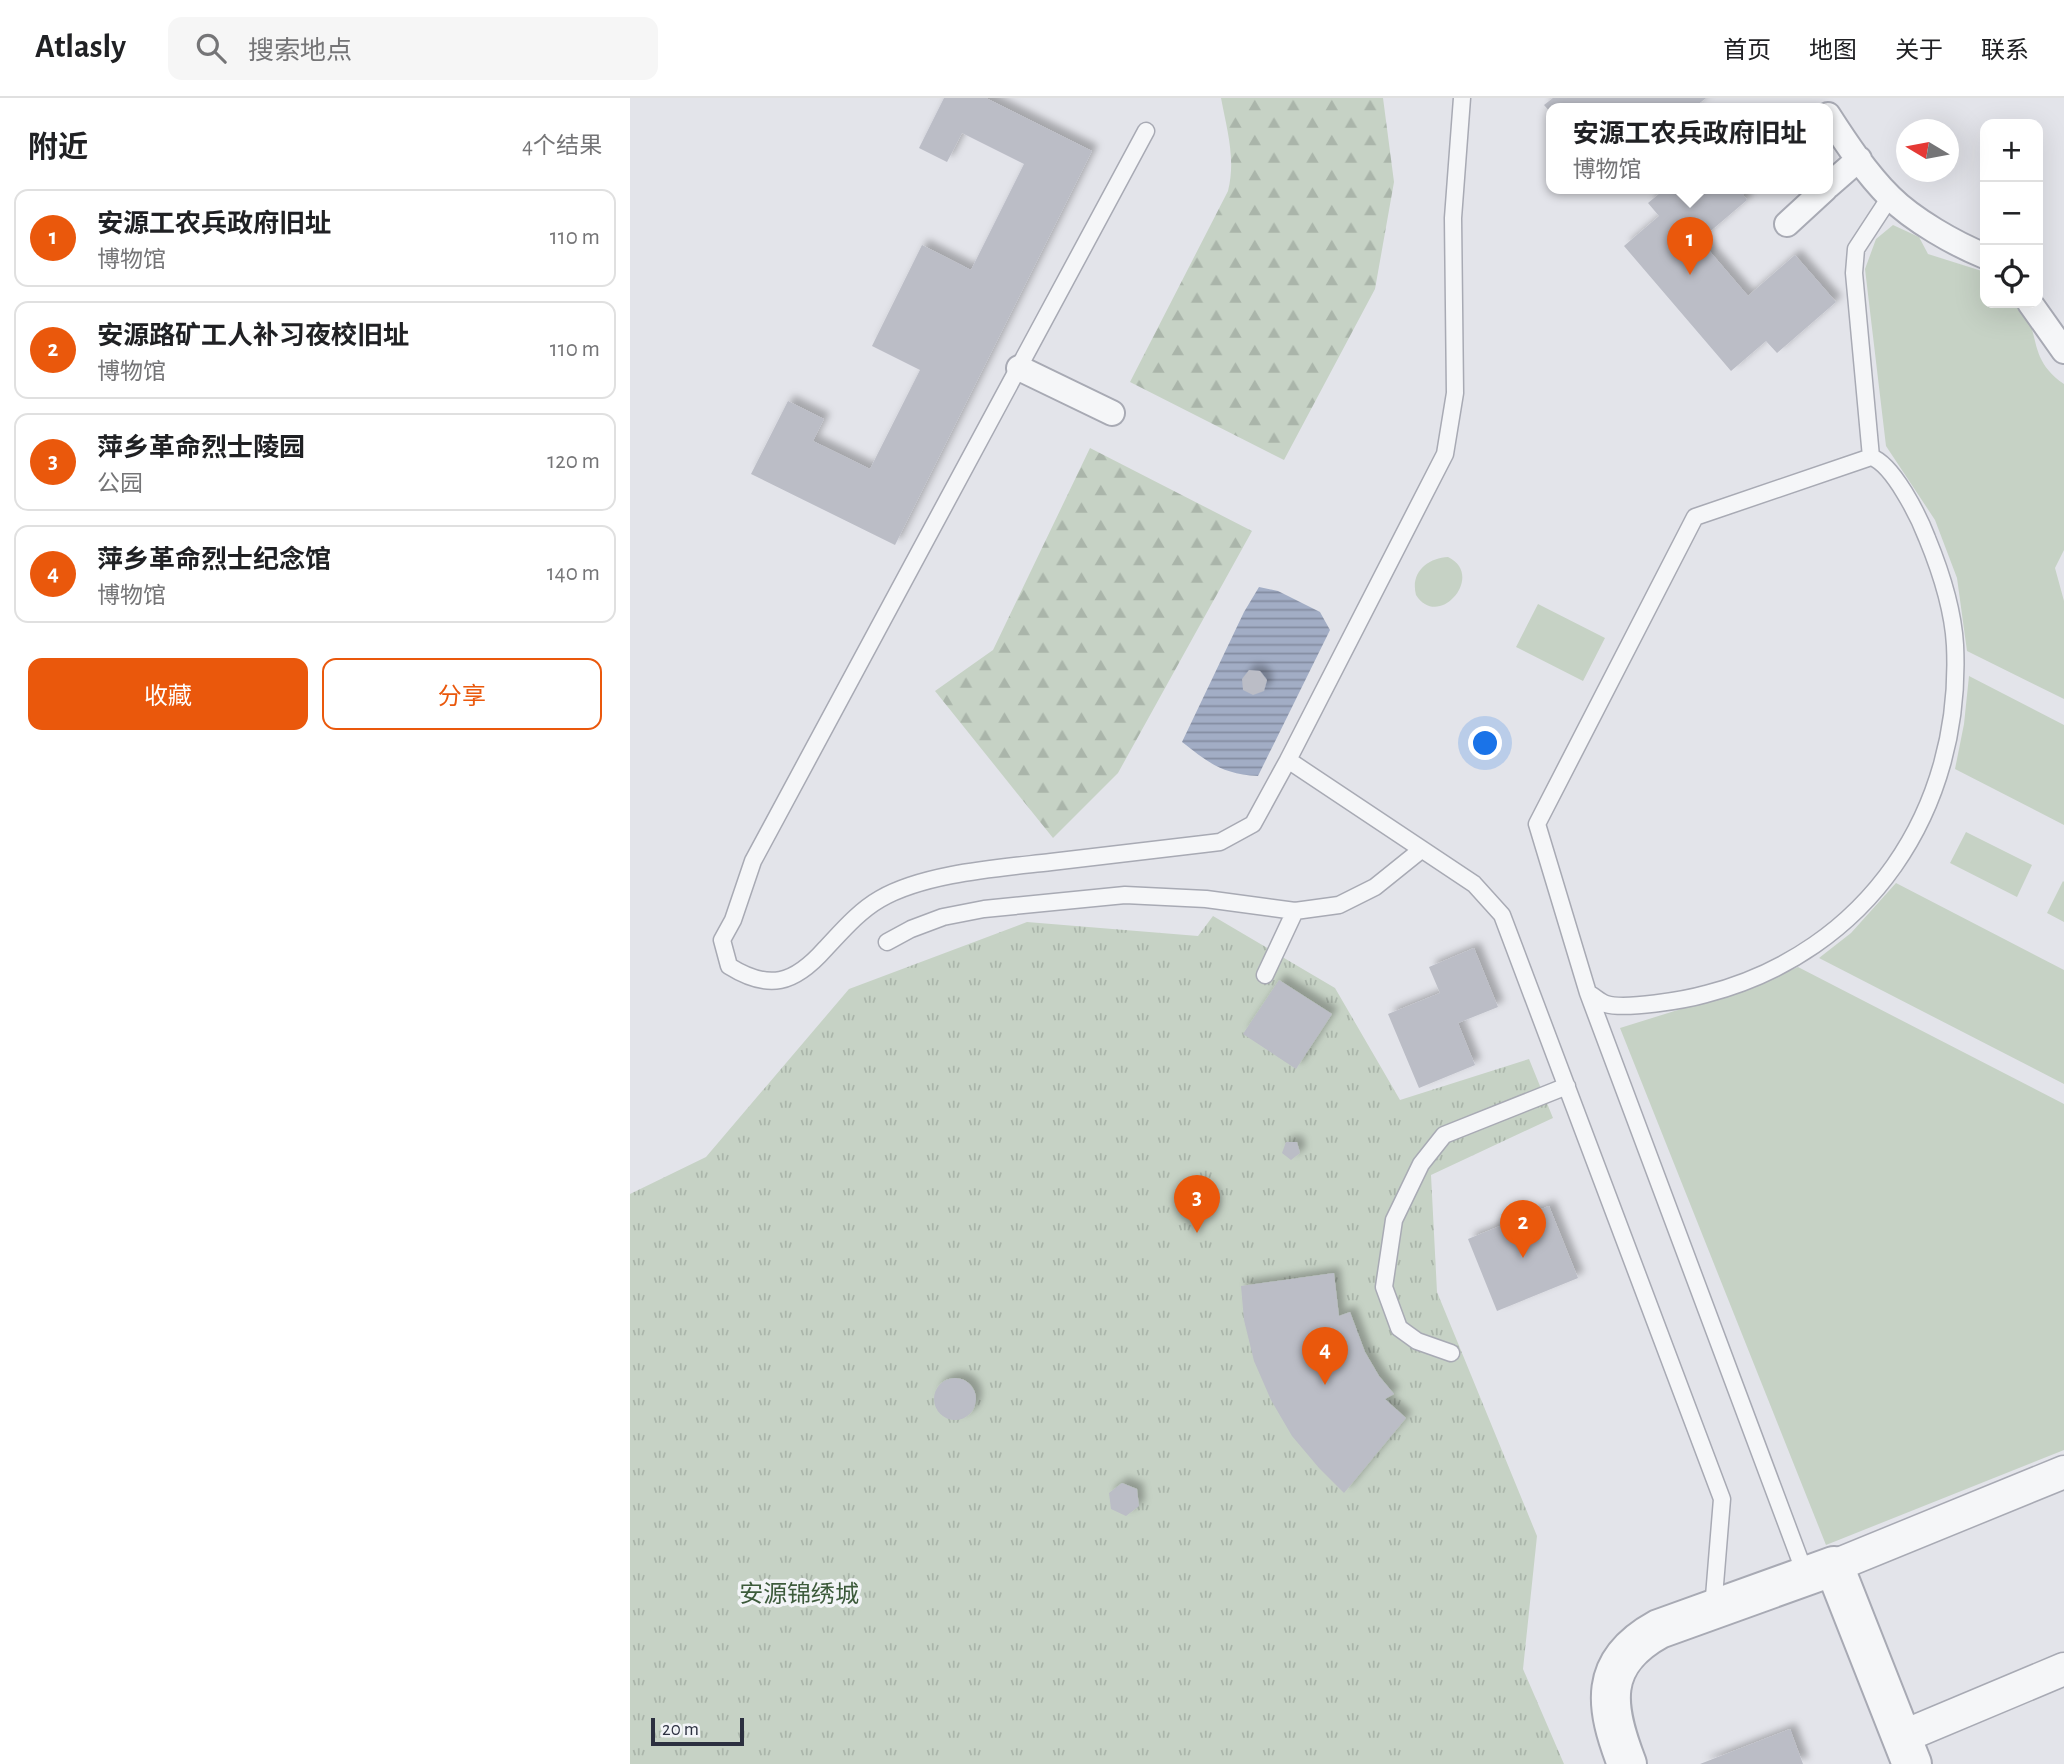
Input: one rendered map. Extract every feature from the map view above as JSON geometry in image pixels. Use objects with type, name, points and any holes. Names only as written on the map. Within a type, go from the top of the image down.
[{"type":"street","points":[[1833,122],[1890,197],[1923,222],[1980,254]]},
{"type":"street","points":[[1833,183],[1859,159]]},
{"type":"street","points":[[1787,224],[1820,194]]},
{"type":"street","points":[[2034,308],[2064,351]]},
{"type":"street","points":[[1019,368],[1112,414]]},
{"type":"street","points":[[1627,1764],[1610,1711],[1612,1684],[1623,1658],[1633,1646],[1658,1629],[1820,1571],[2064,1472]]},
{"type":"street","points":[[1820,1571],[1907,1751],[2064,1669]]},
{"type":"lane","points":[[1146,131],[753,861],[733,920],[722,940],[729,966],[748,978],[775,982],[809,967],[847,925],[880,899],[920,883],[988,869],[1220,842],[1253,824],[1445,454],[1455,393],[1453,218],[1462,98]]},
{"type":"lane","points":[[1871,457],[1854,274],[1856,249],[1890,197]]},
{"type":"lane","points":[[1588,993],[1607,1004],[1649,1004],[1689,999],[1766,973],[1801,954],[1834,930],[1864,903],[1890,872],[1912,838],[1944,763],[1955,698],[1955,644],[1949,605],[1938,566],[1923,529],[1880,460],[1871,457],[1695,517],[1537,824],[1588,993],[1820,1571]]},
{"type":"lane","points":[[1288,760],[1474,884],[1503,915],[1722,1499],[1713,1611]]},
{"type":"lane","points":[[887,942],[943,917],[1125,895],[1206,899],[1295,911],[1339,905],[1375,887],[1421,850]]},
{"type":"lane","points":[[1265,975],[1295,911]]},
{"type":"lane","points":[[1451,1353],[1417,1341],[1399,1328],[1384,1287],[1394,1220],[1421,1164],[1444,1135],[1567,1086]]},
{"type":"green space","points":[[1221,98],[1383,98],[1394,182],[1375,289],[1284,460],[1130,382],[1228,191],[1231,156]]},
{"type":"green space","points":[[1893,225],[1919,237],[1928,254],[1980,270],[1980,308],[2022,308],[2044,364],[2064,384],[2064,550],[2055,568],[2064,601],[2064,699],[1967,651],[1957,578],[1935,520],[1886,446],[1865,269],[1876,239]]},
{"type":"green space","points":[[1090,448],[1252,531],[1118,773],[1053,838],[935,691],[993,650]]},
{"type":"green space","points":[[1448,557],[1458,565],[1462,576],[1461,586],[1446,604],[1436,607],[1426,604],[1416,595],[1418,573],[1428,563]]},
{"type":"green space","points":[[1538,604],[1605,638],[1583,681],[1516,647]]},
{"type":"green space","points":[[1969,676],[2064,725],[2064,825],[1955,769],[1964,724]]},
{"type":"green space","points":[[1966,832],[2032,865],[2017,897],[1950,863]]},
{"type":"green space","points":[[2064,882],[2064,922],[2047,913]]},
{"type":"green space","points":[[1896,883],[2064,970],[2064,1084],[1819,958],[1851,933]]},
{"type":"green space","name":"安源锦绣城","points":[[1213,916],[1335,988],[1400,1100],[1529,1059],[1553,1118],[1431,1175],[1437,1292],[1537,1536],[1523,1669],[1564,1764],[630,1764],[630,1194],[706,1157],[849,989],[1027,922],[1198,936]]},
{"type":"green space","points":[[1798,967],[2064,1104],[2064,1450],[1826,1545],[1620,1028],[1758,985]]},
{"type":"water","points":[[1259,587],[1278,591],[1320,612],[1330,630],[1258,776],[1225,770],[1182,742],[1244,612]]},
{"type":"building","points":[[944,98],[986,98],[1092,151],[895,545],[751,474],[788,401],[824,419],[813,441],[870,469],[920,370],[872,346],[922,245],[971,270],[1024,164],[962,133],[947,162],[919,148]]},
{"type":"building","points":[[1553,98],[1706,98],[1700,103],[1547,103]]},
{"type":"building","points":[[1659,194],[1743,194],[1747,200],[1700,240],[1748,296],[1795,255],[1836,302],[1777,353],[1766,341],[1731,371],[1624,246],[1659,216],[1648,203]]},
{"type":"building","points":[[1249,670],[1260,671],[1267,680],[1264,691],[1253,695],[1243,690],[1242,679]]},
{"type":"building","points":[[1474,948],[1498,1007],[1458,1023],[1475,1065],[1419,1088],[1388,1014],[1440,993],[1429,967]]},
{"type":"building","points":[[1279,980],[1332,1014],[1296,1069],[1243,1034]]},
{"type":"building","points":[[1286,1142],[1297,1142],[1300,1153],[1291,1160],[1282,1153]]},
{"type":"building","points":[[1549,1206],[1578,1278],[1497,1311],[1468,1239]]},
{"type":"building","points":[[1334,1273],[1339,1316],[1350,1312],[1365,1352],[1379,1376],[1394,1394],[1385,1399],[1406,1418],[1344,1493],[1292,1436],[1271,1400],[1254,1361],[1244,1320],[1241,1286]]},
{"type":"building","points":[[955,1378],[970,1384],[976,1399],[970,1414],[955,1420],[940,1414],[934,1399],[940,1384]]},
{"type":"building","points":[[1122,1483],[1137,1489],[1139,1506],[1126,1516],[1111,1509],[1109,1493]]},
{"type":"building","points":[[1790,1729],[1803,1764],[1700,1764]]},
{"type":"place","name":"安源工农兵政府旧址","points":[[1690,275]]},
{"type":"place","name":"萍乡革命烈士陵园","points":[[1197,1233]]},
{"type":"place","name":"安源路矿工人补习夜校旧址","points":[[1523,1258]]},
{"type":"place","name":"萍乡革命烈士纪念馆","points":[[1325,1385]]}]
